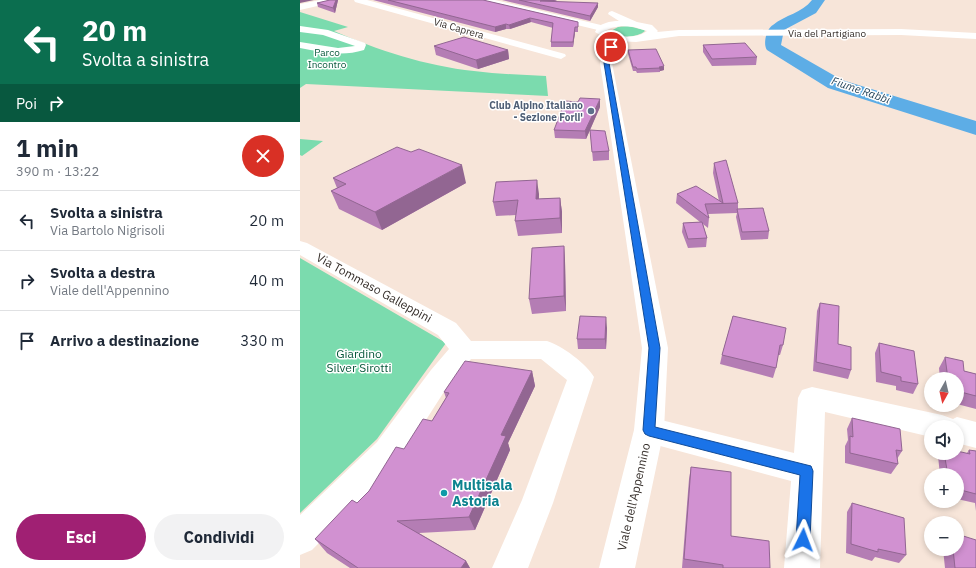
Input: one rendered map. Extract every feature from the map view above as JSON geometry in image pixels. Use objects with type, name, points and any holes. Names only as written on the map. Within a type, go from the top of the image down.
[{"type":"main road","points":[[300,7],[332,0]]},
{"type":"main road","name":"Via Caprera","points":[[358,0],[561,56]]},
{"type":"main road","points":[[484,0],[614,35],[650,32]]},
{"type":"main road","name":"Viale dell'Appennino","points":[[617,568],[649,430],[655,348],[606,63],[614,35],[610,11],[650,32]]},
{"type":"main road","name":"Viale dell'Appennino","points":[[614,35],[634,24]]},
{"type":"main road","name":"Via del Partigiano","points":[[650,32],[901,32],[976,36]]},
{"type":"main road","points":[[304,39],[327,46],[337,44],[326,40]]},
{"type":"main road","name":"Via Tommaso Galleppini","points":[[300,247],[455,340]]},
{"type":"main road","points":[[300,538],[388,452],[440,377],[455,340],[547,350],[581,377],[537,503],[510,568]]},
{"type":"main road","points":[[802,568],[812,398],[924,423]]},
{"type":"main road","points":[[649,430],[807,471]]},
{"type":"main road","points":[[964,432],[976,435]]},
{"type":"green space","name":"Parco Incontro","points":[[300,12],[348,27],[334,31],[350,38],[385,51],[420,61],[456,69],[501,74],[546,76],[548,96],[306,84],[300,88]]},
{"type":"green space","points":[[628,26],[645,31],[637,35],[627,37],[614,34],[611,31],[618,27]]},
{"type":"green space","points":[[300,139],[323,141],[302,156],[300,155]]},
{"type":"green space","name":"Giardino Silver Sirotti","points":[[300,258],[446,343],[377,439],[300,513]]},
{"type":"building","points":[[336,0],[333,8],[317,3]]},
{"type":"building","points":[[388,0],[483,0],[578,22],[578,27],[575,27],[573,42],[551,42],[553,23],[530,18],[509,25],[506,24],[495,27]]},
{"type":"building","points":[[519,0],[544,0],[540,1],[598,3],[590,16]]},
{"type":"building","points":[[464,37],[508,50],[476,60],[434,46]]},
{"type":"building","points":[[745,43],[757,57],[712,59],[703,45]]},
{"type":"building","points":[[656,49],[664,66],[659,67],[660,68],[637,69],[636,67],[633,67],[628,50]]},
{"type":"building","points":[[580,98],[600,99],[585,131],[554,130],[565,101],[578,102]]},
{"type":"building","points":[[590,130],[605,131],[609,151],[592,152]]},
{"type":"building","points":[[397,147],[411,152],[419,149],[462,165],[375,212],[331,191],[346,184],[333,178]]},
{"type":"building","points":[[726,160],[738,203],[705,204],[709,218],[677,194],[696,186],[723,203],[714,163]]},
{"type":"building","points":[[537,180],[536,199],[560,198],[560,218],[515,221],[518,200],[493,202],[496,182]]},
{"type":"building","points":[[763,208],[769,231],[742,232],[737,209]]},
{"type":"building","points":[[702,222],[707,238],[688,239],[683,223]]},
{"type":"building","points":[[564,246],[564,296],[529,299],[532,248]]},
{"type":"building","points":[[820,303],[839,306],[838,344],[851,347],[851,370],[816,362]]},
{"type":"building","points":[[580,316],[606,317],[605,339],[577,339]]},
{"type":"building","points":[[733,316],[786,328],[783,345],[780,345],[776,368],[722,355]]},
{"type":"building","points":[[879,343],[914,351],[918,384],[901,381],[901,377],[881,372]]},
{"type":"building","points":[[945,357],[963,361],[964,371],[976,374],[976,396],[964,393],[964,372],[947,372]]},
{"type":"building","points":[[465,361],[532,371],[501,435],[506,436],[469,517],[397,521],[466,561],[461,568],[358,568],[315,539],[352,500],[357,503],[369,491],[396,447],[404,449],[423,419],[432,421],[449,393],[444,392]]},
{"type":"building","points":[[852,418],[900,429],[902,451],[896,450],[898,464],[850,453],[850,436],[853,437]]},
{"type":"building","points":[[969,450],[976,451],[976,494],[964,491],[964,468],[947,468],[945,460],[964,460],[964,453],[970,454]]},
{"type":"building","points":[[691,467],[731,472],[731,536],[769,541],[770,568],[723,568],[723,565],[684,559]]},
{"type":"building","points":[[852,503],[904,518],[906,555],[878,549],[878,552],[851,544]]},
{"type":"building","points":[[964,536],[976,540],[976,568],[955,568],[954,556],[964,556]]},
{"type":"waterway","name":"Fiume Rabbi","points":[[819,0],[811,10],[777,28],[773,40],[773,47],[835,84],[976,128]]},
{"type":"place","name":"Club Alpino Italiano - Sezione Forli'","points":[[591,111]]},
{"type":"place","name":"Multisala Astoria","points":[[444,493]]},
{"type":"route","points":[[611,47],[606,63],[655,348],[649,430],[807,471],[803,540]]}]
